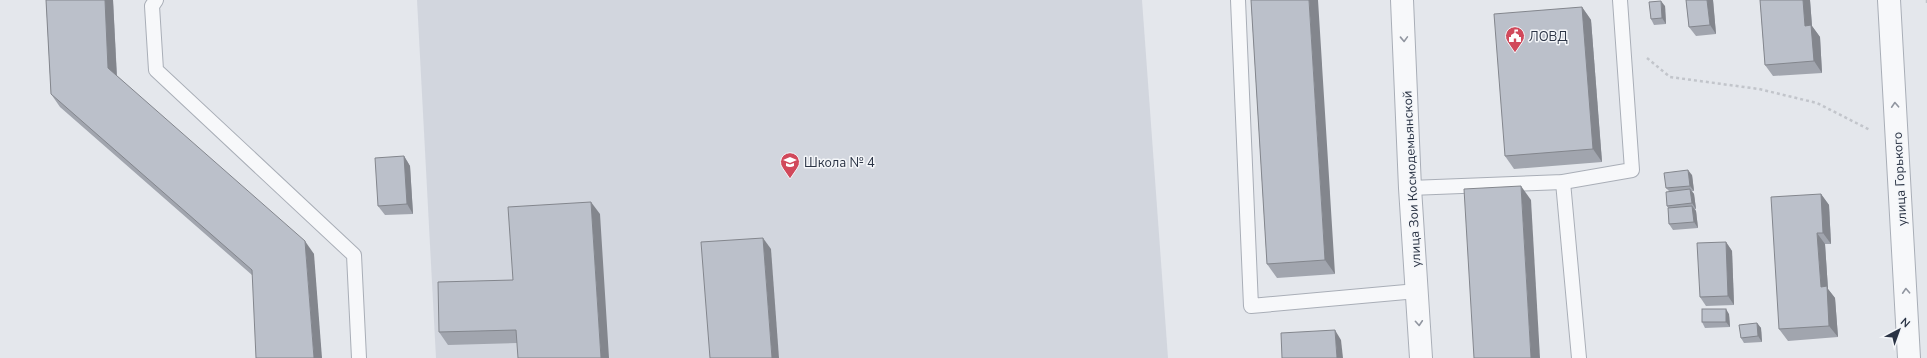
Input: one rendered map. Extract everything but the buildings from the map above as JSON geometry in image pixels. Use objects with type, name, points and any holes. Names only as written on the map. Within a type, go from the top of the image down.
[{"type":"street","name":"улица Зои Космодемьянской","points":[[1402,0],[1410,188],[1421,358]]},
{"type":"street","name":"улица Горького","points":[[1889,0],[1909,358]]},
{"type":"lane","points":[[156,0],[152,6],[156,70],[354,255],[359,358]]},
{"type":"lane","points":[[1238,0],[1251,306],[1417,291]]},
{"type":"lane","points":[[1410,188],[1563,182],[1632,170],[1624,39],[1620,0]]},
{"type":"lane","points":[[1563,182],[1579,358]]},
{"type":"path","points":[[1927,0],[1927,6]]},
{"type":"path","points":[[1624,39],[1670,77],[1759,89],[1817,103],[1897,143]]},
{"type":"shaded area","name":"Школа № 4","points":[[417,0],[1142,0],[1168,358],[436,358]]},
{"type":"place","name":"ЛОВД","points":[[1515,53]]},
{"type":"place","name":"Школа № 4","points":[[790,179]]}]
